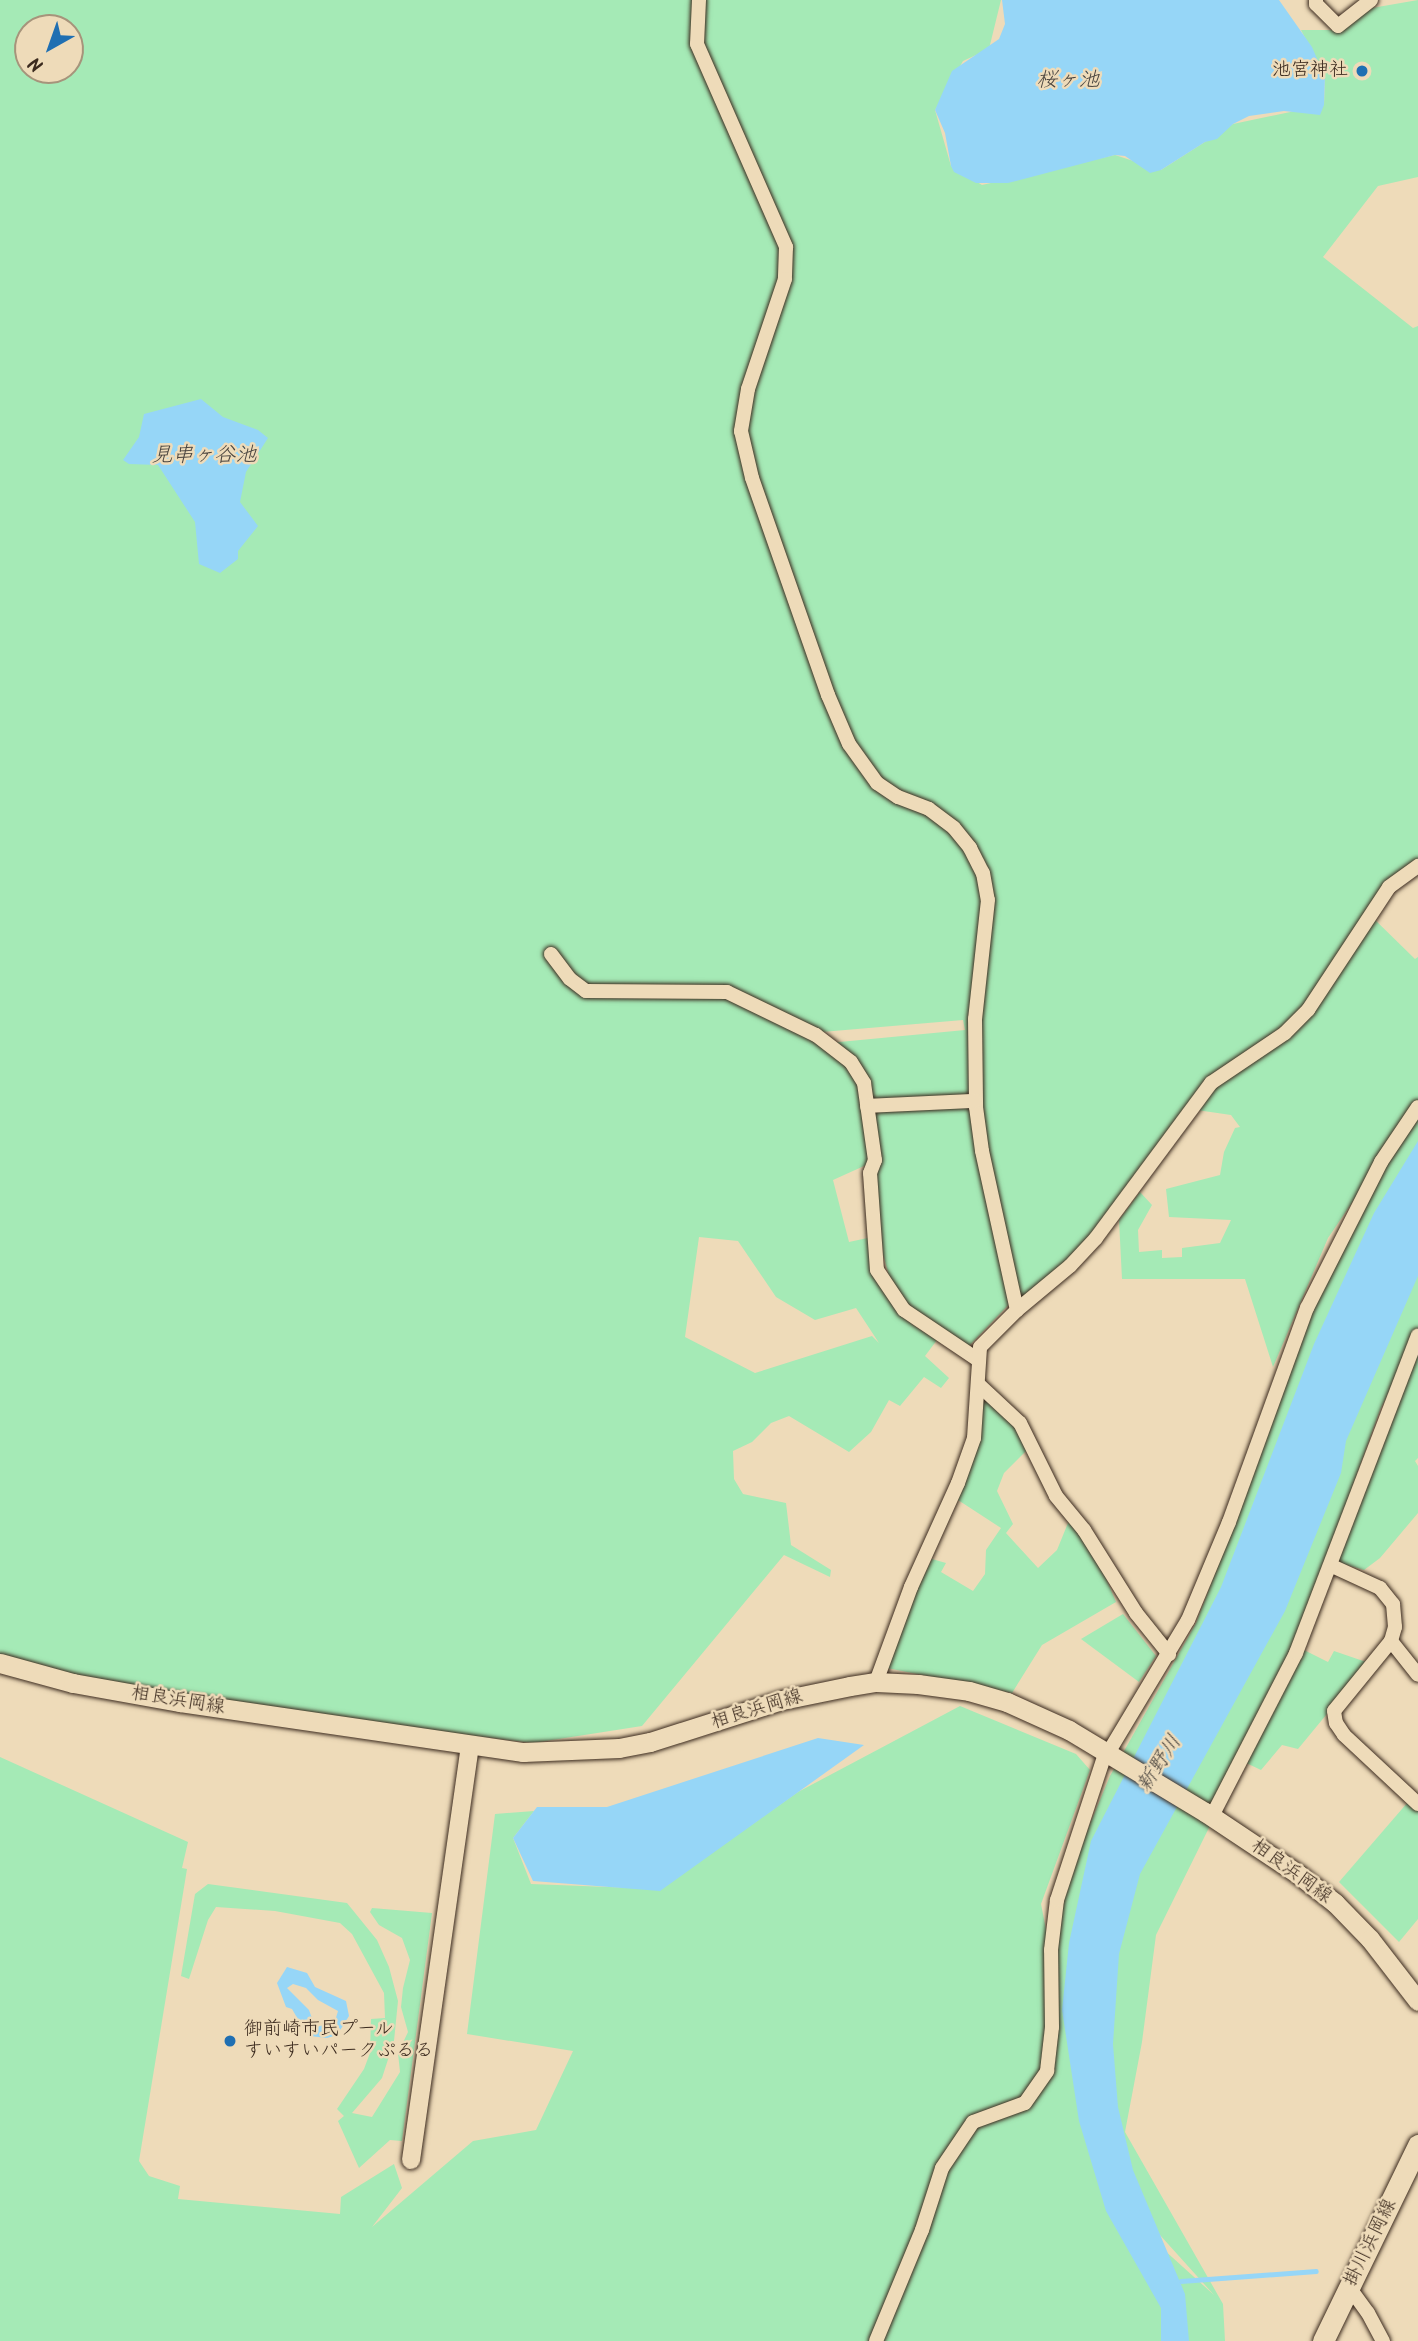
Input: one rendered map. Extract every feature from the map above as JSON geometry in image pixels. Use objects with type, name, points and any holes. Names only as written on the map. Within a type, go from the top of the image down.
[{"type":"main road","name":"相良浜岡線","points":[[0,1663],[72,1683],[180,1702],[523,1752],[619,1748],[650,1742],[782,1700],[876,1682],[942,1686],[1007,1702],[1069,1730],[1208,1814],[1298,1874],[1335,1903],[1370,1939],[1418,2001]]},
{"type":"main road","name":"掛川浜岡線","points":[[1323,2341],[1418,2145]]},
{"type":"street","points":[[699,0],[698,44],[786,247],[785,279],[748,389],[741,431],[752,478],[828,695],[849,744],[877,783],[898,797],[929,809],[954,828],[970,848],[983,873],[988,900],[975,1019],[975,1101],[982,1151],[1017,1310]]},
{"type":"street","points":[[1316,0],[1316,4],[1338,26],[1371,0]]},
{"type":"street","points":[[876,1682],[911,1587],[958,1483],[974,1438],[977,1359],[986,1339],[1017,1310],[1049,1287],[1096,1238],[1211,1083],[1285,1032],[1308,1010],[1389,887],[1418,866]]},
{"type":"street","points":[[551,954],[570,979],[586,991],[698,994],[727,992],[829,1043],[850,1062],[864,1083],[875,1160],[870,1173],[877,1270],[904,1310],[977,1359]]},
{"type":"street","points":[[867,1106],[975,1101]]},
{"type":"street","points":[[876,2341],[922,2230],[942,2168],[973,2122],[1025,2103],[1047,2071],[1052,2027],[1051,1950],[1057,1900],[1109,1753],[1188,1620],[1228,1522],[1307,1308],[1378,1167],[1418,1107]]},
{"type":"street","points":[[1208,1814],[1296,1653],[1332,1566],[1418,1336]]},
{"type":"street","points":[[978,1384],[1020,1423],[1056,1496],[1084,1530],[1136,1613],[1169,1654]]},
{"type":"street","points":[[1332,1566],[1380,1588],[1393,1604],[1395,1627],[1391,1642],[1334,1711],[1344,1735],[1418,1804]]},
{"type":"street","points":[[1391,1642],[1418,1675]]},
{"type":"street","points":[[411,2160],[471,1746]]},
{"type":"street","points":[[1349,2287],[1368,2312],[1383,2341]]},
{"type":"green space","points":[[0,0],[1001,0],[989,49],[963,61],[935,110],[951,166],[982,185],[1115,155],[1161,170],[1233,124],[1324,105],[1325,77],[1301,30],[1343,30],[1372,8],[1418,0],[1418,177],[1378,186],[1323,257],[1413,328],[1418,326],[1418,870],[1389,887],[1370,915],[1415,959],[1418,957],[1418,1334],[1380,1410],[1285,1674],[1156,1935],[1142,2042],[1125,2132],[1223,2304],[1225,2341],[0,2341],[0,1757],[188,1842],[182,1868],[187,1869],[139,2161],[149,2176],[180,2186],[178,2199],[340,2214],[341,2197],[394,2164],[402,2188],[372,2227],[473,2141],[536,2130],[573,2051],[467,2034],[495,1814],[534,1811],[513,1838],[531,1884],[660,1889],[798,1792],[960,1706],[1076,1754],[1090,1770],[1041,1904],[1055,1975],[1056,1905],[1110,1776],[1196,1623],[1235,1522],[1297,1334],[1377,1166],[1328,1238],[1273,1367],[1245,1279],[1122,1279],[1119,1220],[1140,1192],[1152,1205],[1138,1230],[1139,1252],[1162,1250],[1162,1258],[1182,1257],[1182,1248],[1220,1243],[1231,1220],[1169,1217],[1166,1189],[1220,1175],[1224,1152],[1235,1128],[1240,1127],[1231,1115],[1190,1109],[1101,1227],[1032,1296],[1016,1297],[969,1346],[895,1298],[883,1254],[875,1161],[833,1180],[849,1242],[872,1237],[885,1292],[913,1325],[937,1340],[925,1356],[949,1378],[941,1388],[924,1377],[900,1406],[889,1400],[871,1432],[849,1452],[789,1416],[771,1423],[752,1442],[733,1451],[734,1479],[743,1494],[786,1503],[791,1545],[831,1570],[830,1577],[784,1555],[642,1726],[533,1743],[220,1704],[0,1662]],"holes":[[[963,1020],[965,1030],[829,1043],[810,1033]],[[699,1237],[738,1241],[776,1297],[815,1320],[856,1308],[879,1343],[872,1336],[755,1373],[685,1337]],[[1123,2194],[1214,2295],[1121,2211]]]},
{"type":"green space","points":[[1418,1352],[1418,1458],[1415,1461],[1418,1466],[1418,1513],[1380,1558],[1364,1570],[1333,1561]]},
{"type":"green space","points":[[984,1393],[1021,1427],[1026,1451],[1004,1473],[997,1491],[1013,1524],[1006,1533],[1038,1568],[1057,1550],[1068,1523],[1078,1525],[1090,1540],[1116,1602],[1042,1645],[1012,1693],[887,1668],[904,1616],[932,1559],[946,1563],[941,1572],[973,1591],[985,1574],[986,1550],[1001,1528],[958,1500]]},
{"type":"green space","points":[[1123,1614],[1156,1656],[1139,1682],[1081,1639]]},
{"type":"green space","points":[[1300,1648],[1328,1662],[1334,1651],[1369,1663],[1298,1749],[1282,1745],[1261,1770],[1242,1761]]},
{"type":"green space","points":[[1408,1802],[1418,1810],[1418,1919],[1399,1942],[1339,1882]]},
{"type":"green space","points":[[208,1884],[347,1903],[377,1940],[389,1967],[398,2001],[394,2041],[382,2078],[352,2113],[372,2117],[400,2072],[398,2053],[408,2032],[401,2007],[410,1960],[402,1938],[379,1925],[370,1912],[372,1908],[432,1913],[402,2141],[390,2140],[359,2168],[338,2121],[344,2116],[337,2109],[364,2069],[370,2053],[371,2019],[385,2018],[384,1993],[352,1934],[340,1923],[275,1911],[216,1907],[208,1920],[189,1979],[181,1976],[195,1894]]},
{"type":"water","name":"桜ヶ池","points":[[1002,0],[1279,0],[1312,47],[1325,77],[1324,105],[1320,115],[1284,111],[1249,116],[1233,124],[1217,139],[1205,142],[1161,170],[1150,173],[1125,156],[1115,155],[1008,183],[976,183],[954,172],[945,133],[935,110],[952,71],[999,39],[1005,24]]},
{"type":"water","name":"見串ヶ谷池","points":[[201,399],[223,417],[258,430],[268,438],[246,472],[240,502],[258,526],[238,551],[238,559],[220,573],[199,564],[195,522],[158,465],[129,464],[123,460],[139,437],[144,414]]},
{"type":"water","name":"新野川","points":[[1418,1141],[1418,1276],[1346,1441],[1341,1473],[1285,1611],[1140,1874],[1119,1954],[1113,2044],[1118,2107],[1133,2170],[1185,2294],[1189,2341],[1161,2341],[1161,2308],[1106,2211],[1079,2121],[1062,2010],[1069,1943],[1091,1841],[1221,1587],[1314,1344],[1374,1213]]},
{"type":"water","points":[[818,1738],[864,1745],[660,1891],[533,1881],[513,1838],[537,1807],[607,1807]]},
{"type":"water","points":[[287,1967],[307,1973],[315,1987],[346,2001],[349,2016],[337,2035],[327,2038],[310,2036],[317,2027],[335,2021],[338,2011],[318,2000],[306,1988],[293,1984],[287,1988],[309,2010],[314,2024],[306,2033],[292,2009],[286,2007],[277,1983]]},
{"type":"waterway","points":[[1181,2281],[1316,2271]]},
{"type":"place","name":"池宮神社","points":[[1362,71]]},
{"type":"place","name":"御前崎市民プール すいすいパークぷるる","points":[[230,2041]]}]
